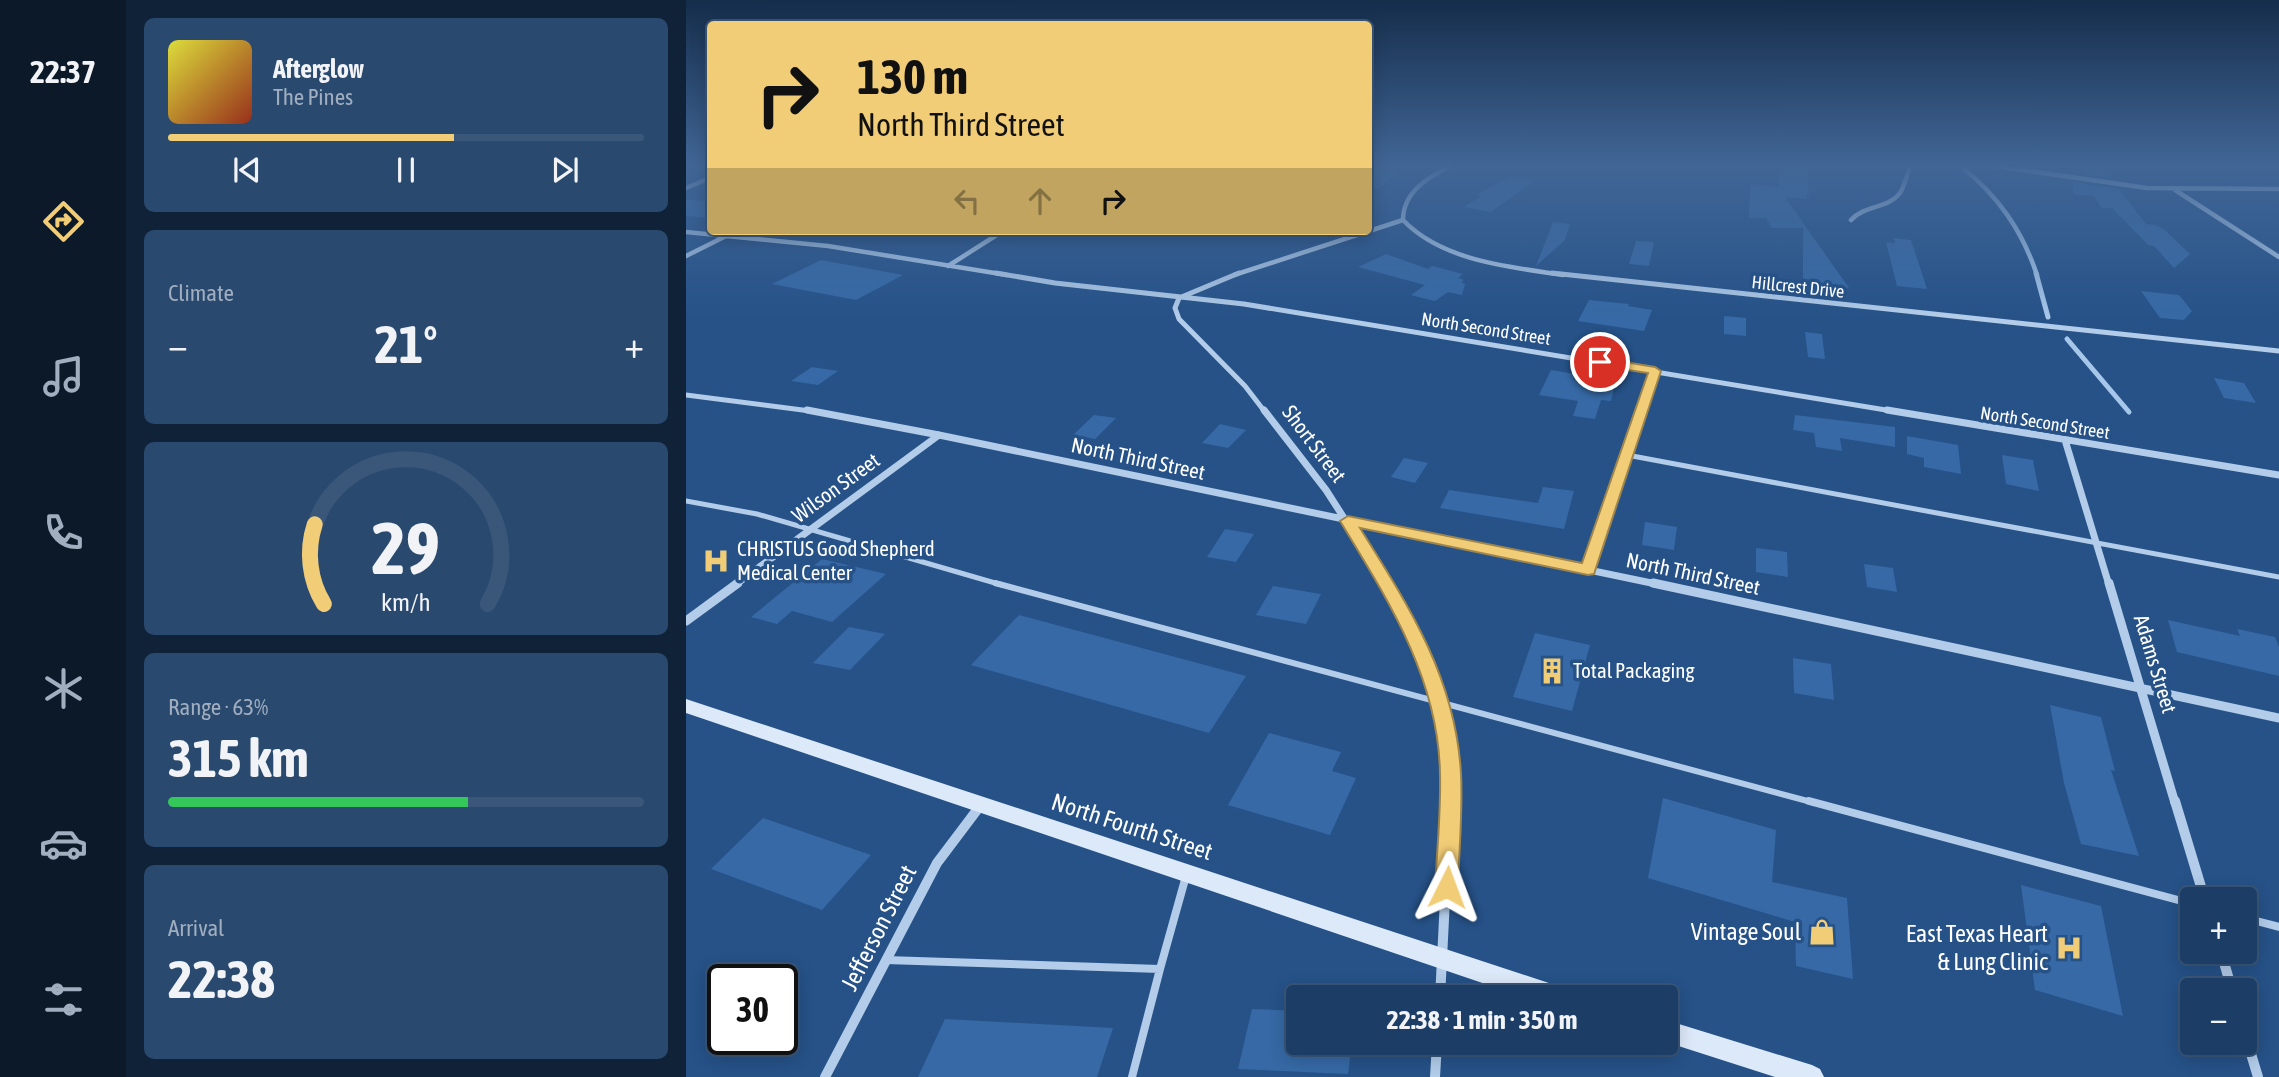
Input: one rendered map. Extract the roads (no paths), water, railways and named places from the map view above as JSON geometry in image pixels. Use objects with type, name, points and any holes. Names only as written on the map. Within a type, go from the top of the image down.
[{"type":"main road","name":"North Fourth Street","points":[[686,706],[1520,985]]},
{"type":"main road","points":[[1678,1035],[1811,1077]]},
{"type":"street","points":[[1372,230],[1403,220],[1404,216]]},
{"type":"street","points":[[1851,220],[1854,216]]},
{"type":"street","points":[[2215,216],[2279,257]]},
{"type":"street","name":"Hillcrest Drive","points":[[1403,220],[1417,236],[1443,247],[1485,260],[1558,275],[2279,351]]},
{"type":"street","name":"North Second Street","points":[[686,232],[707,233]]},
{"type":"street","points":[[686,256],[729,235]]},
{"type":"street","name":"North Second Street","points":[[729,235],[828,246],[1055,283],[1244,304],[2279,475]]},
{"type":"street","points":[[948,266],[997,235]]},
{"type":"street","points":[[1179,298],[1193,290],[1273,261],[1355,235]]},
{"type":"street","name":"Short Street","points":[[1179,298],[1175,308],[1179,319],[1245,386],[1294,447],[1348,521],[1408,619],[1421,646],[1440,703],[1448,747],[1451,793],[1441,985]]},
{"type":"street","points":[[1588,569],[1655,371]]},
{"type":"street","name":"North Third Street","points":[[686,395],[813,411],[940,435],[1588,569],[2279,718]]},
{"type":"street","name":"Wilson Street","points":[[686,621],[940,435]]},
{"type":"street","name":"Adams Street","points":[[2065,440],[2201,887]]},
{"type":"street","name":"Jefferson Street","points":[[825,1077],[937,863],[980,805]]},
{"type":"street","points":[[1435,1077],[1436,1055]]},
{"type":"street","points":[[2251,1055],[2258,1077]]},
{"type":"lane","points":[[1627,455],[2279,577]]},
{"type":"lane","points":[[686,501],[757,514],[811,528],[999,584],[2180,901]]},
{"type":"lane","points":[[1132,1077],[1186,874]]},
{"type":"lane","points":[[2257,921],[2279,927]]},
{"type":"lane","points":[[886,960],[1160,969]]},
{"type":"waterway","points":[[2008,216],[2024,243],[2037,275]]},
{"type":"waterway","points":[[2036,273],[2048,317]]},
{"type":"waterway","points":[[2067,339],[2129,412]]},
{"type":"place","name":"CHRISTUS Good Shepherd Medical Center","points":[[716,561]]},
{"type":"place","name":"Total Packaging","points":[[1552,671]]},
{"type":"place","name":"Vintage Soul","points":[[1822,932]]},
{"type":"place","name":"East Texas Heart & Lung Clinic","points":[[2069,948]]}]
